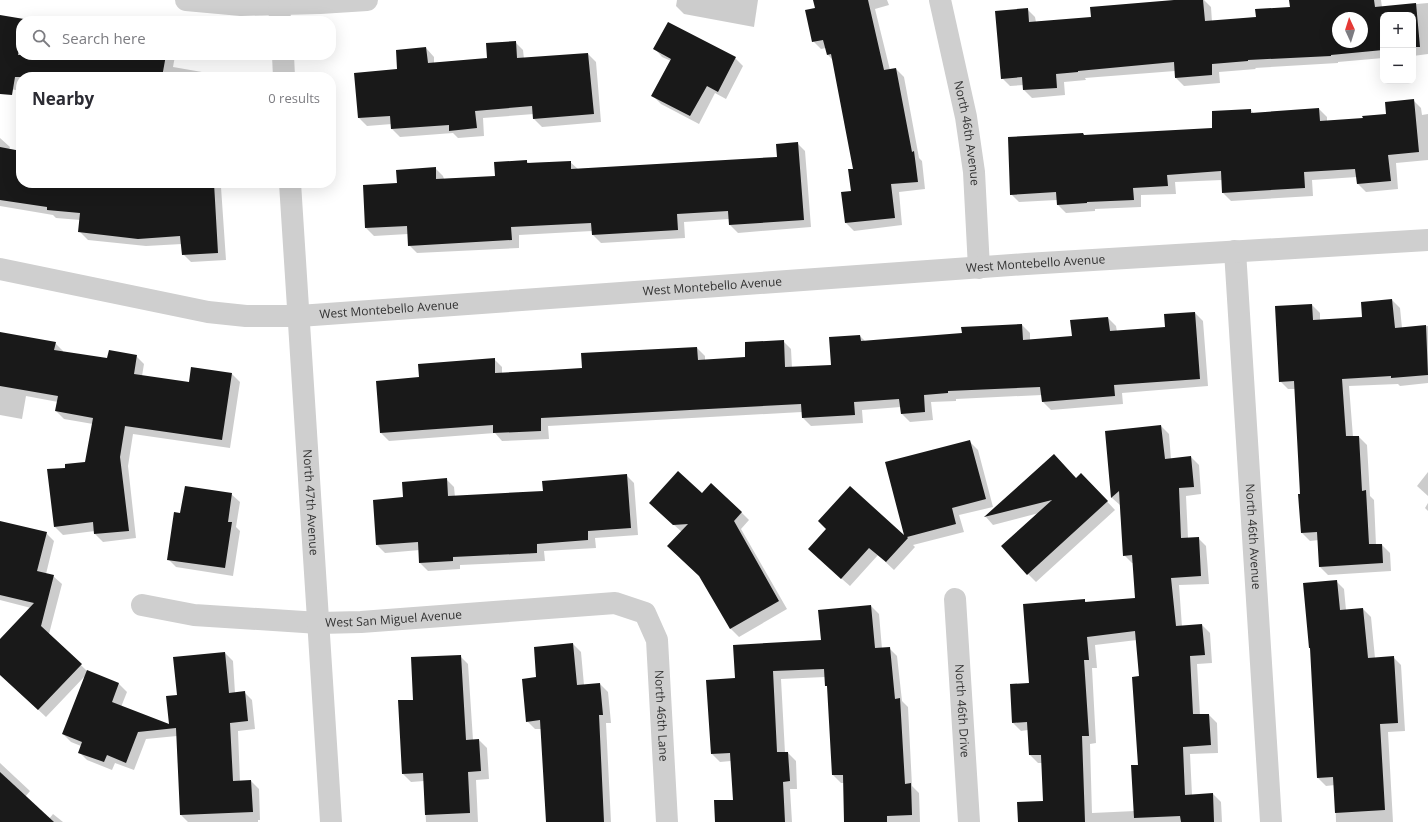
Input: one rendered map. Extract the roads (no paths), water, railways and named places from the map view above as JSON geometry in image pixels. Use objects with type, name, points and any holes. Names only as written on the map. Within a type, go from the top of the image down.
[{"type":"street","points":[[186,0],[280,8],[320,3],[367,0]]},
{"type":"street","name":"North 46th Avenue","points":[[940,0],[966,117],[974,172],[979,268]]},
{"type":"street","points":[[283,60],[284,72]]},
{"type":"street","name":"North 47th Avenue","points":[[290,188],[331,822]]},
{"type":"street","name":"West Montebello Avenue","points":[[0,269],[208,312],[246,316],[299,316],[979,268],[1428,240]]},
{"type":"street","name":"North 46th Avenue","points":[[1235,251],[1271,822]]},
{"type":"street","name":"North 46th Drive","points":[[955,599],[969,822]]},
{"type":"street","name":"West San Miguel Avenue","points":[[142,605],[194,615],[319,623],[361,622],[616,603],[645,613]]},
{"type":"street","name":"North 46th Lane","points":[[645,613],[657,640],[667,822]]}]
